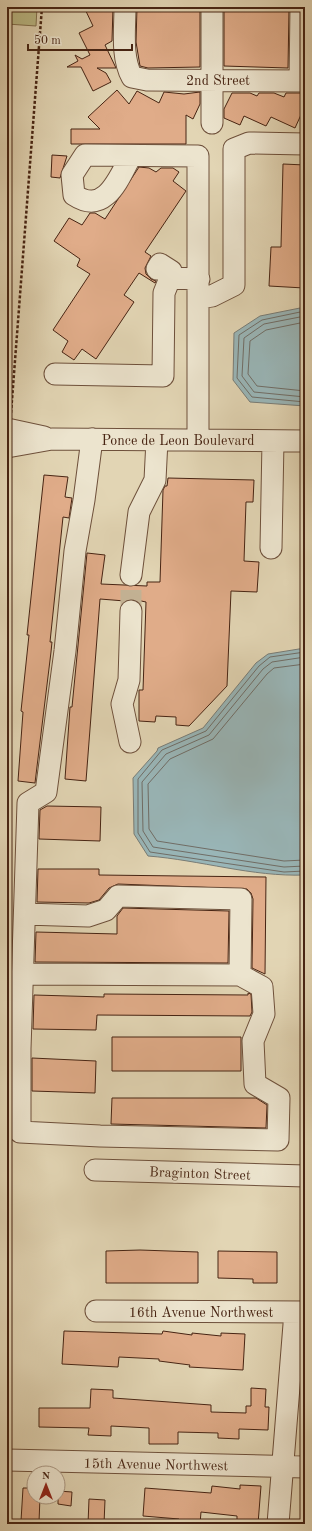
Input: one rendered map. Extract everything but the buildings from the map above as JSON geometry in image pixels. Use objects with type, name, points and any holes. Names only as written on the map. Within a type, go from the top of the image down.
[{"type":"street","name":"2nd Street","points":[[125,7],[126,59],[127,69],[132,77],[147,80],[303,81]]},
{"type":"street","points":[[212,7],[212,123]]},
{"type":"street","points":[[301,7],[303,81]]},
{"type":"street","points":[[55,374],[163,376],[160,280],[199,289],[212,296],[234,285],[234,149],[249,143],[305,144]]},
{"type":"street","points":[[131,156],[198,156],[198,440]]},
{"type":"street","name":"Ponce de Leon Boulevard","points":[[8,435],[52,439],[305,441]]},
{"type":"street","points":[[23,974],[240,975],[262,987],[264,1014],[253,1041],[255,1084],[279,1098],[278,1140],[100,1136],[20,1132],[20,1048],[28,804],[46,792],[65,651],[76,551],[92,439]]},
{"type":"street","points":[[131,575],[139,512],[155,480],[157,440]]},
{"type":"street","points":[[271,548],[273,441]]},
{"type":"street","points":[[130,742],[122,704],[129,680],[131,611]]},
{"type":"street","points":[[25,914],[88,916],[106,910],[118,896],[240,899],[240,975]]},
{"type":"street","name":"Braginton Street","points":[[96,1170],[305,1176]]},
{"type":"street","name":"16th Avenue Northwest","points":[[96,1311],[300,1312]]},
{"type":"street","points":[[278,1524],[300,1312]]},
{"type":"street","name":"15th Avenue Northwest","points":[[7,1460],[305,1467]]},
{"type":"path","points":[[8,435],[42,7]]},
{"type":"shaded area","points":[[7,7],[37,7],[36,26],[7,24]]},
{"type":"water","points":[[305,307],[305,406],[250,402],[233,380],[234,333],[260,316]]},
{"type":"water","points":[[305,648],[305,875],[285,875],[246,871],[148,856],[134,834],[133,778],[158,748],[203,728],[256,663],[268,654]]},
{"type":"tunnel","points":[[131,575],[131,611]]}]
